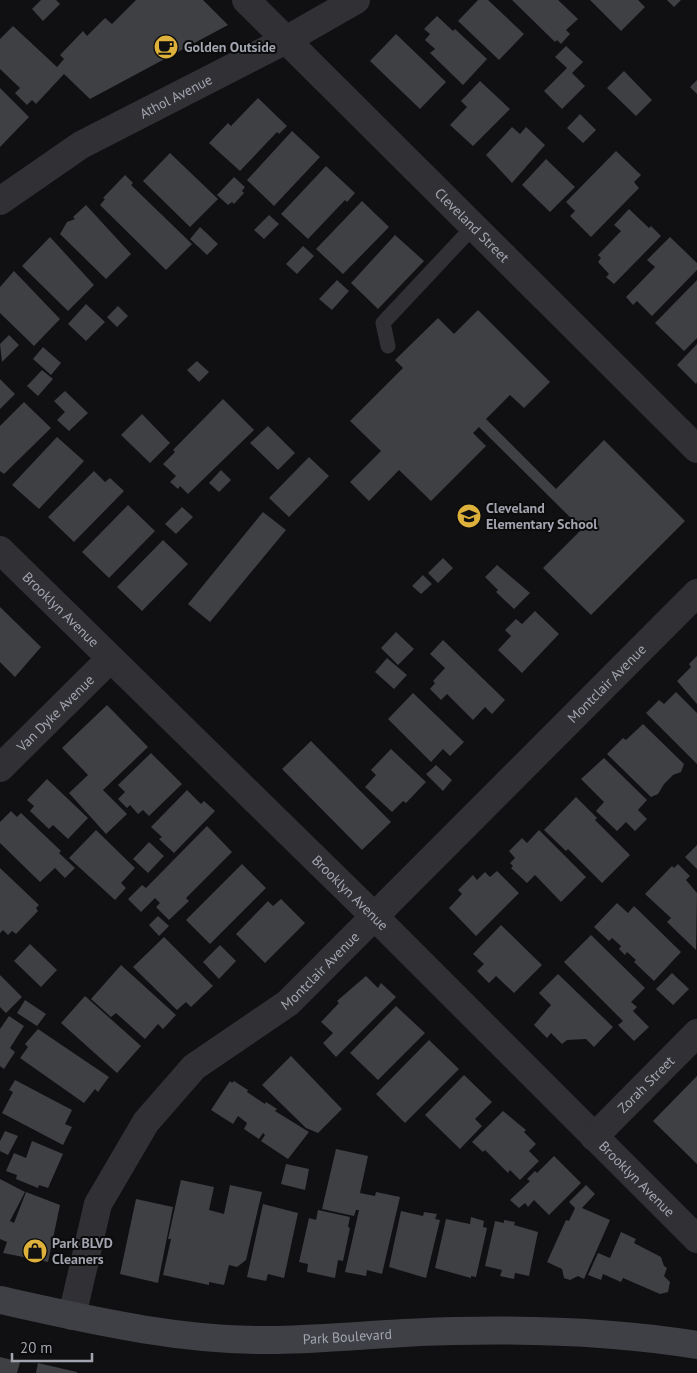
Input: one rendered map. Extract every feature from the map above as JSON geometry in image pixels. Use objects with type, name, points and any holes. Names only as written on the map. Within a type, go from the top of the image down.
[{"type":"main road","name":"Park Boulevard","points":[[0,1300],[72,1316],[190,1335],[274,1340],[453,1331],[582,1332],[697,1345]]},
{"type":"street","name":"Cleveland Street","points":[[246,0],[697,449]]},
{"type":"street","name":"Athol Avenue","points":[[0,201],[82,145],[286,40],[356,0]]},
{"type":"street","name":"Brooklyn Avenue","points":[[0,550],[109,660],[375,917],[697,1239]]},
{"type":"street","name":"Montclair Avenue","points":[[72,1316],[98,1204],[146,1122],[194,1067],[288,1003],[697,593]]},
{"type":"street","name":"Van Dyke Avenue","points":[[0,768],[109,660]]},
{"type":"street","name":"Zorah Street","points":[[594,1137],[697,1033]]},
{"type":"lane","points":[[388,346],[383,323],[473,227]]},
{"type":"building","points":[[41,0],[56,0],[60,4],[43,21],[32,9]]},
{"type":"building","points":[[136,0],[203,0],[228,25],[90,99],[64,74],[36,104],[32,100],[27,105],[15,93],[20,88],[0,69],[0,39],[13,26],[57,67],[64,59],[60,55],[83,31],[87,36],[105,18],[112,24]]},
{"type":"building","points":[[478,0],[488,0],[524,34],[499,60],[458,21]]},
{"type":"building","points":[[512,0],[558,0],[578,19],[566,30],[570,34],[561,44],[557,40],[555,42]]},
{"type":"building","points":[[590,0],[638,0],[645,7],[621,31]]},
{"type":"building","points":[[667,0],[681,0],[674,7]]},
{"type":"building","points":[[437,16],[453,31],[455,29],[487,59],[463,85],[430,53],[435,49],[425,40],[430,34],[424,29]]},
{"type":"building","points":[[396,34],[446,82],[420,109],[370,61]]},
{"type":"building","points":[[566,46],[583,62],[572,73],[585,86],[562,109],[544,91],[567,68],[555,57]]},
{"type":"building","points":[[624,71],[652,100],[636,116],[607,88]]},
{"type":"building","points":[[697,80],[697,94],[690,87]]},
{"type":"building","points":[[480,81],[510,109],[473,146],[450,125],[467,107],[461,101]]},
{"type":"building","points":[[0,88],[29,117],[0,147]]},
{"type":"building","points":[[258,98],[287,126],[279,134],[277,132],[240,171],[209,143],[228,123],[231,126]]},
{"type":"building","points":[[580,114],[596,130],[583,143],[567,128]]},
{"type":"building","points":[[512,127],[520,134],[526,127],[545,145],[512,183],[486,155]]},
{"type":"building","points":[[292,131],[320,157],[274,206],[247,180]]},
{"type":"building","points":[[616,151],[641,175],[634,182],[639,188],[591,237],[570,216],[575,211],[566,202]]},
{"type":"building","points":[[170,153],[218,199],[190,227],[143,181]]},
{"type":"building","points":[[546,159],[575,187],[550,212],[522,185]]},
{"type":"building","points":[[326,166],[355,193],[347,202],[345,200],[308,239],[281,214]]},
{"type":"building","points":[[125,175],[133,183],[131,185],[192,244],[166,270],[100,205],[105,199],[103,198]]},
{"type":"building","points":[[234,177],[245,187],[242,191],[244,193],[234,204],[232,202],[228,205],[217,195]]},
{"type":"building","points":[[362,201],[389,227],[343,274],[316,249]]},
{"type":"building","points":[[86,205],[131,254],[106,279],[60,234],[67,222],[75,219],[73,217]]},
{"type":"building","points":[[629,209],[649,228],[651,226],[661,236],[614,284],[606,277],[609,274],[598,262],[601,258],[598,255],[621,231],[614,225]]},
{"type":"building","points":[[269,215],[279,224],[264,239],[254,230]]},
{"type":"building","points":[[200,227],[218,244],[207,255],[190,239]]},
{"type":"building","points":[[395,235],[424,261],[378,309],[351,283]]},
{"type":"building","points":[[50,237],[94,285],[68,311],[22,266]]},
{"type":"building","points":[[670,237],[697,263],[697,270],[652,316],[637,301],[633,305],[626,297],[655,267],[647,260]]},
{"type":"building","points":[[303,246],[314,256],[297,274],[286,264]]},
{"type":"building","points":[[14,271],[60,319],[34,346],[0,313],[0,287]]},
{"type":"building","points":[[337,280],[349,291],[332,310],[319,299]]},
{"type":"building","points":[[697,280],[697,338],[684,351],[655,323]]},
{"type":"building","points":[[86,304],[105,322],[86,341],[68,324]]},
{"type":"building","points":[[118,306],[128,316],[117,327],[107,317]]},
{"type":"building","points":[[478,310],[550,382],[524,408],[510,395],[486,419],[556,489],[604,440],[685,521],[591,615],[543,568],[582,529],[479,427],[473,433],[486,446],[431,501],[399,470],[369,501],[350,482],[381,451],[350,421],[403,368],[395,360],[438,318],[454,334]]},
{"type":"building","points":[[9,335],[19,345],[2,362],[0,344]]},
{"type":"building","points":[[697,344],[697,382],[696,384],[677,365]]},
{"type":"building","points":[[43,347],[61,363],[51,375],[33,359]]},
{"type":"building","points":[[197,361],[209,372],[199,382],[187,370]]},
{"type":"building","points":[[42,370],[53,379],[38,396],[27,386]]},
{"type":"building","points":[[0,379],[15,394],[0,409]]},
{"type":"building","points":[[65,391],[88,413],[69,431],[57,420],[65,412],[54,401]]},
{"type":"building","points":[[223,399],[254,430],[188,494],[180,486],[178,489],[170,482],[176,476],[163,464],[175,452],[173,450]]},
{"type":"building","points":[[24,402],[51,428],[4,474],[0,471],[0,426]]},
{"type":"building","points":[[142,414],[170,443],[150,463],[121,435]]},
{"type":"building","points":[[268,426],[295,453],[278,470],[250,443]]},
{"type":"building","points":[[57,437],[84,461],[39,509],[12,485]]},
{"type":"building","points":[[309,457],[329,476],[289,517],[269,498]]},
{"type":"building","points":[[221,470],[231,480],[219,492],[209,483]]},
{"type":"building","points":[[94,471],[105,482],[110,478],[124,491],[74,542],[48,517]]},
{"type":"building","points":[[128,505],[155,531],[109,578],[82,552]]},
{"type":"building","points":[[182,507],[193,517],[176,534],[165,524]]},
{"type":"building","points":[[263,512],[286,530],[210,622],[188,604]]},
{"type":"building","points":[[163,540],[188,564],[142,611],[117,587]]},
{"type":"building","points":[[443,558],[453,568],[438,583],[428,573]]},
{"type":"building","points":[[497,565],[530,593],[514,609],[496,592],[498,590],[485,577]]},
{"type":"building","points":[[423,575],[432,584],[421,594],[412,586]]},
{"type":"building","points":[[0,607],[41,647],[15,677],[0,662]]},
{"type":"building","points":[[535,611],[559,634],[522,673],[498,650],[511,636],[505,630],[516,619],[522,624]]},
{"type":"building","points":[[396,632],[414,649],[398,665],[381,648]]},
{"type":"building","points":[[443,640],[505,700],[492,714],[485,707],[473,720],[447,694],[441,700],[430,689],[435,683],[433,681],[445,668],[430,654]]},
{"type":"building","points":[[697,656],[697,704],[677,681],[691,667],[689,664]]},
{"type":"building","points":[[387,658],[407,675],[394,689],[375,672]]},
{"type":"building","points":[[676,692],[697,713],[697,764],[646,713],[659,700],[664,704]]},
{"type":"building","points":[[413,693],[464,742],[450,756],[443,749],[431,762],[388,719]]},
{"type":"building","points":[[107,705],[148,747],[103,790],[127,814],[106,834],[69,793],[88,775],[62,748]]},
{"type":"building","points":[[643,724],[684,764],[681,772],[673,775],[658,794],[651,797],[607,754],[623,738],[626,740]]},
{"type":"building","points":[[311,741],[391,822],[362,850],[282,769]]},
{"type":"building","points":[[391,749],[426,782],[406,803],[403,801],[392,812],[365,787],[376,775],[371,770]]},
{"type":"building","points":[[151,753],[182,784],[149,816],[143,810],[138,814],[130,805],[127,808],[118,799],[125,792],[118,785]]},
{"type":"building","points":[[604,758],[647,800],[638,810],[647,819],[635,831],[626,822],[617,831],[596,811],[604,802],[581,779]]},
{"type":"building","points":[[436,765],[452,780],[443,791],[426,774]]},
{"type":"building","points":[[47,779],[88,818],[68,839],[53,825],[49,829],[30,811],[34,806],[27,800]]},
{"type":"building","points":[[187,790],[201,804],[204,801],[215,811],[174,853],[159,839],[162,837],[151,827]]},
{"type":"building","points":[[576,797],[597,818],[595,820],[630,855],[602,883],[568,849],[566,851],[544,830]]},
{"type":"building","points":[[11,811],[17,817],[21,813],[61,851],[59,853],[75,868],[65,878],[55,868],[40,882],[0,843],[0,822]]},
{"type":"building","points":[[207,826],[232,852],[186,898],[189,901],[169,920],[156,907],[160,903],[155,898],[141,912],[128,899],[142,885],[146,888]]},
{"type":"building","points":[[96,830],[135,868],[121,883],[126,888],[115,900],[69,858]]},
{"type":"building","points":[[539,830],[586,877],[561,902],[535,875],[527,883],[511,868],[513,866],[510,863],[515,858],[509,851],[522,838],[527,843]]},
{"type":"building","points":[[149,842],[164,856],[148,873],[133,859]]},
{"type":"building","points":[[697,845],[697,869],[685,857]]},
{"type":"building","points":[[242,864],[266,888],[210,944],[186,920]]},
{"type":"building","points":[[678,864],[690,876],[686,880],[697,893],[696,950],[667,922],[671,918],[645,894],[672,866],[674,868]]},
{"type":"building","points":[[0,868],[39,905],[36,908],[38,911],[16,934],[12,931],[8,935],[3,930],[0,933]]},
{"type":"building","points":[[497,871],[519,893],[476,936],[449,908],[462,894],[458,890],[473,875],[477,880],[485,872],[490,877]]},
{"type":"building","points":[[281,899],[305,923],[265,963],[236,934],[268,901],[273,906]]},
{"type":"building","points":[[617,903],[628,913],[634,906],[681,952],[654,981],[634,962],[636,960],[627,952],[625,955],[619,949],[621,946],[612,938],[609,941],[594,927]]},
{"type":"building","points":[[158,916],[169,926],[159,936],[149,925]]},
{"type":"building","points":[[501,925],[542,965],[514,993],[496,976],[489,983],[477,971],[484,964],[473,954]]},
{"type":"building","points":[[591,935],[645,988],[631,1002],[637,1007],[633,1011],[649,1027],[634,1041],[618,1025],[623,1021],[564,962]]},
{"type":"building","points":[[164,937],[213,986],[191,1007],[186,1002],[177,1010],[133,967]]},
{"type":"building","points":[[30,944],[57,970],[41,987],[14,961]]},
{"type":"building","points":[[220,945],[236,961],[219,979],[203,962]]},
{"type":"building","points":[[121,965],[176,1015],[163,1029],[158,1024],[145,1039],[116,1013],[111,1017],[91,999]]},
{"type":"building","points":[[672,973],[689,989],[673,1005],[656,989]]},
{"type":"building","points":[[558,974],[613,1027],[594,1047],[586,1039],[567,1040],[562,1044],[551,1033],[547,1038],[534,1025],[551,1005],[539,993]]},
{"type":"building","points":[[0,975],[22,997],[6,1013],[0,1007]]},
{"type":"building","points":[[366,976],[378,988],[381,983],[396,997],[336,1057],[323,1043],[333,1033],[321,1022],[339,1003],[337,1001]]},
{"type":"building","points":[[85,996],[141,1046],[117,1073],[61,1023]]},
{"type":"building","points":[[25,1000],[46,1014],[37,1026],[17,1013]]},
{"type":"building","points":[[396,1006],[425,1033],[378,1080],[350,1053]]},
{"type":"building","points":[[9,1016],[24,1026],[10,1048],[15,1052],[4,1069],[0,1066],[0,1029]]},
{"type":"building","points":[[38,1029],[109,1077],[98,1092],[95,1089],[84,1103],[20,1058],[28,1047],[25,1044]]},
{"type":"building","points":[[429,1040],[459,1069],[405,1123],[376,1094]]},
{"type":"building","points":[[291,1056],[342,1109],[318,1133],[306,1128],[262,1085]]},
{"type":"building","points":[[464,1075],[492,1102],[475,1119],[482,1126],[460,1149],[425,1115]]},
{"type":"building","points":[[697,1076],[697,1164],[653,1121]]},
{"type":"building","points":[[15,1080],[72,1110],[65,1124],[72,1127],[63,1145],[2,1113],[13,1092],[9,1090]]},
{"type":"building","points":[[230,1081],[232,1083],[234,1081],[248,1090],[247,1092],[265,1104],[266,1102],[277,1109],[275,1111],[309,1132],[288,1159],[261,1141],[265,1135],[263,1133],[259,1139],[244,1129],[247,1123],[238,1116],[233,1124],[211,1110]]},
{"type":"building","points":[[503,1111],[526,1130],[524,1132],[536,1144],[529,1151],[539,1161],[520,1180],[510,1170],[508,1173],[485,1150],[483,1152],[472,1142]]},
{"type":"building","points":[[5,1131],[18,1136],[8,1155],[0,1151],[0,1141]]},
{"type":"building","points":[[32,1141],[63,1154],[48,1188],[39,1185],[38,1188],[16,1179],[17,1175],[6,1171],[14,1153],[26,1158]]},
{"type":"building","points":[[336,1149],[368,1156],[360,1193],[375,1196],[376,1192],[400,1197],[382,1274],[367,1270],[366,1276],[345,1272],[359,1210],[356,1210],[354,1216],[322,1209]]},
{"type":"building","points":[[554,1156],[581,1183],[549,1215],[534,1200],[528,1207],[525,1203],[519,1208],[510,1200],[530,1181],[527,1179],[535,1171],[537,1173]]},
{"type":"building","points":[[286,1164],[309,1169],[305,1190],[281,1184]]},
{"type":"building","points":[[0,1179],[25,1192],[10,1221],[14,1223],[26,1192],[60,1205],[48,1262],[3,1253],[7,1242],[0,1239]]},
{"type":"building","points":[[181,1180],[214,1187],[209,1210],[224,1214],[230,1185],[262,1192],[246,1260],[237,1267],[229,1265],[224,1285],[209,1282],[209,1285],[163,1275],[171,1239],[168,1239]]},
{"type":"building","points":[[586,1185],[595,1194],[582,1208],[610,1220],[584,1279],[578,1276],[570,1280],[564,1278],[562,1269],[547,1262],[566,1220],[569,1221],[575,1208],[569,1202]]},
{"type":"building","points":[[136,1199],[173,1207],[158,1283],[120,1274]]},
{"type":"building","points":[[263,1204],[298,1213],[284,1278],[268,1274],[266,1281],[247,1277]]},
{"type":"building","points":[[318,1210],[350,1217],[348,1227],[350,1228],[343,1261],[338,1260],[335,1278],[307,1272],[308,1264],[299,1262],[309,1218],[316,1220]]},
{"type":"building","points":[[401,1211],[423,1216],[424,1212],[437,1214],[435,1219],[440,1220],[426,1278],[389,1267]]},
{"type":"building","points":[[471,1217],[484,1221],[483,1227],[487,1228],[476,1277],[471,1276],[471,1278],[435,1268],[446,1219],[470,1224]]},
{"type":"building","points":[[504,1220],[515,1222],[514,1225],[538,1232],[529,1276],[515,1273],[514,1279],[500,1276],[502,1270],[485,1266],[495,1221],[504,1223]]},
{"type":"building","points":[[621,1232],[636,1239],[634,1243],[661,1257],[664,1266],[667,1268],[664,1276],[670,1282],[668,1292],[660,1294],[623,1278],[621,1282],[603,1274],[601,1280],[588,1275],[598,1253],[610,1258]]},
{"type":"building","points":[[0,1357],[20,1362],[17,1373],[0,1373]]},
{"type":"building","points":[[38,1363],[77,1372],[77,1373],[36,1373]]},
{"type":"place","name":"Golden Outside","points":[[166,47]]},
{"type":"place","name":"Cleveland Elementary School","points":[[469,516]]},
{"type":"place","name":"Park BLVD Cleaners","points":[[35,1251]]}]
